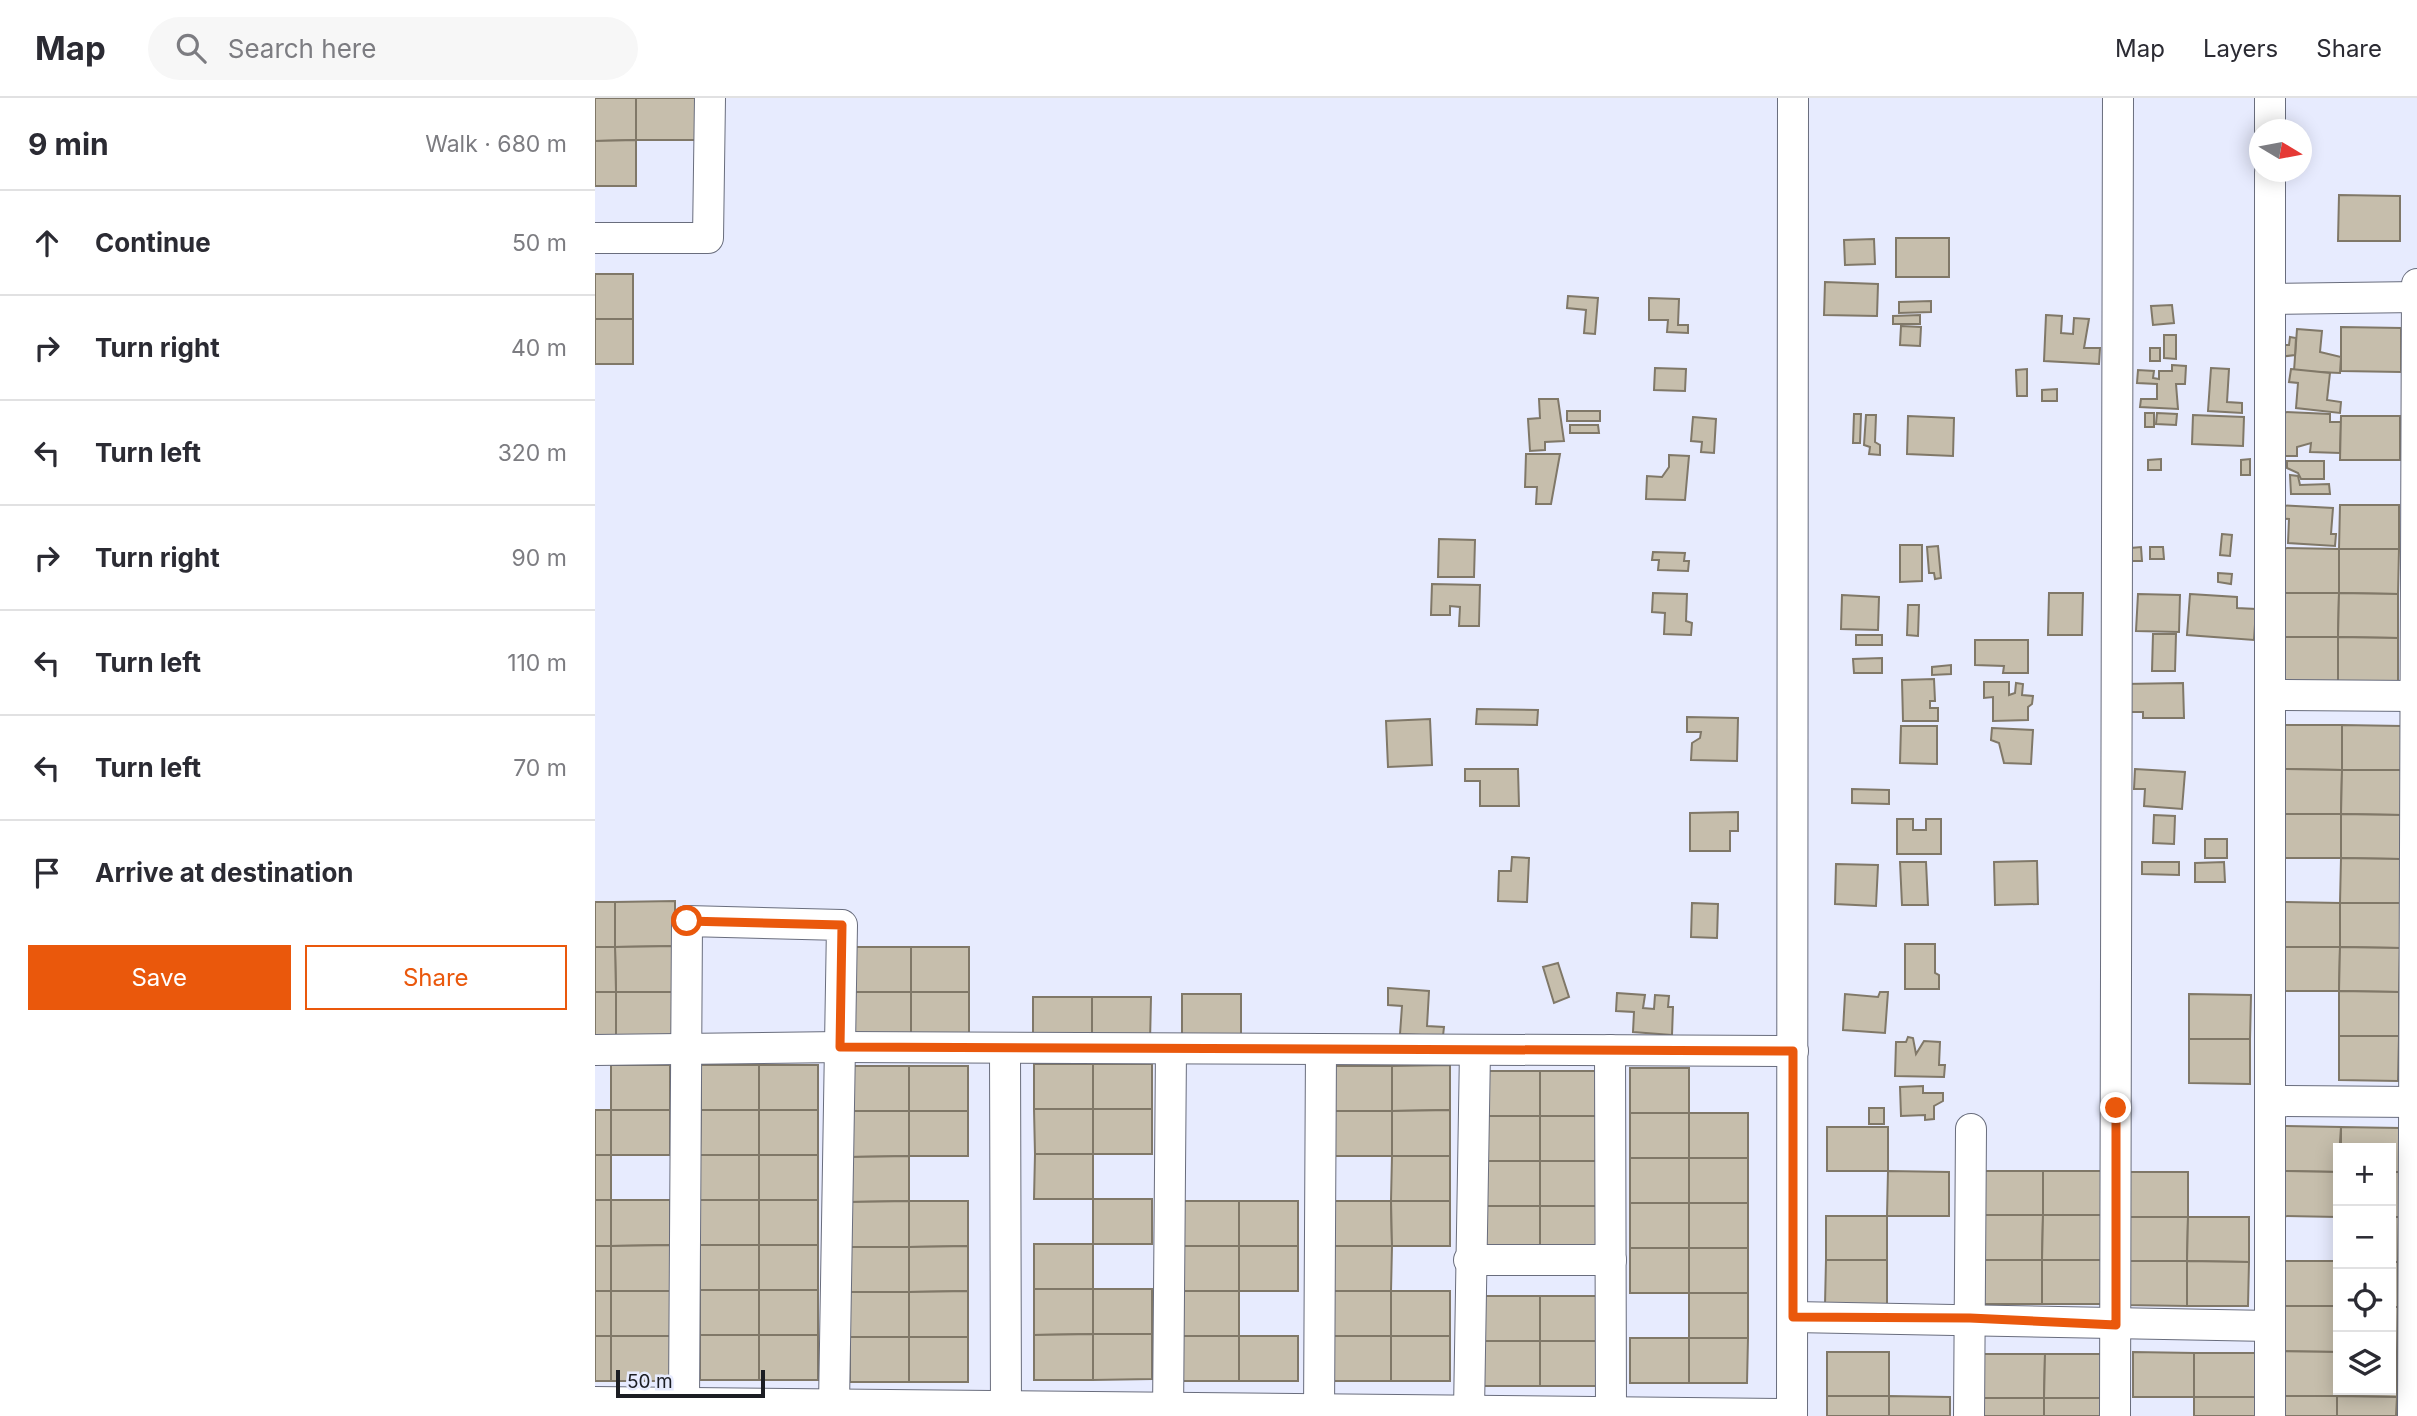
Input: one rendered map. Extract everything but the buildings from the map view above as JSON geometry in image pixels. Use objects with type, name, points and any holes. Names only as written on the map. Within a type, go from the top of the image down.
[{"type":"street","points":[[595,239],[708,238],[710,98]]},
{"type":"street","points":[[595,1402],[834,1404],[1006,1411],[1469,1411],[1792,1415],[1793,98]]},
{"type":"street","points":[[2115,1416],[2117,98]]},
{"type":"street","points":[[2270,98],[2270,119]]},
{"type":"street","points":[[2270,182],[2270,1416]]},
{"type":"street","points":[[2413,1416],[2417,284]]},
{"type":"street","points":[[2270,299],[2417,297]]},
{"type":"street","points":[[2270,695],[2416,696]]},
{"type":"street","points":[[684,1402],[687,921],[842,925],[834,1404]]},
{"type":"street","points":[[595,1050],[840,1047],[1793,1051]]},
{"type":"street","points":[[1005,1048],[1006,1411]]},
{"type":"street","points":[[1168,1412],[1171,1049]]},
{"type":"street","points":[[1319,1413],[1321,1049]]},
{"type":"street","points":[[1469,1411],[1469,1260],[1475,1050]]},
{"type":"street","points":[[1604,1413],[1611,1260],[1610,1050]]},
{"type":"street","points":[[2270,1101],[2414,1102]]},
{"type":"street","points":[[1969,1416],[1971,1129]]},
{"type":"street","points":[[1469,1260],[1611,1260]]},
{"type":"street","points":[[1793,1317],[1970,1318],[2116,1325],[2270,1326]]},
{"type":"route","points":[[687,921],[842,925],[840,1047],[1793,1051],[1793,1317],[1970,1318],[2116,1325],[2116,1108]]}]
